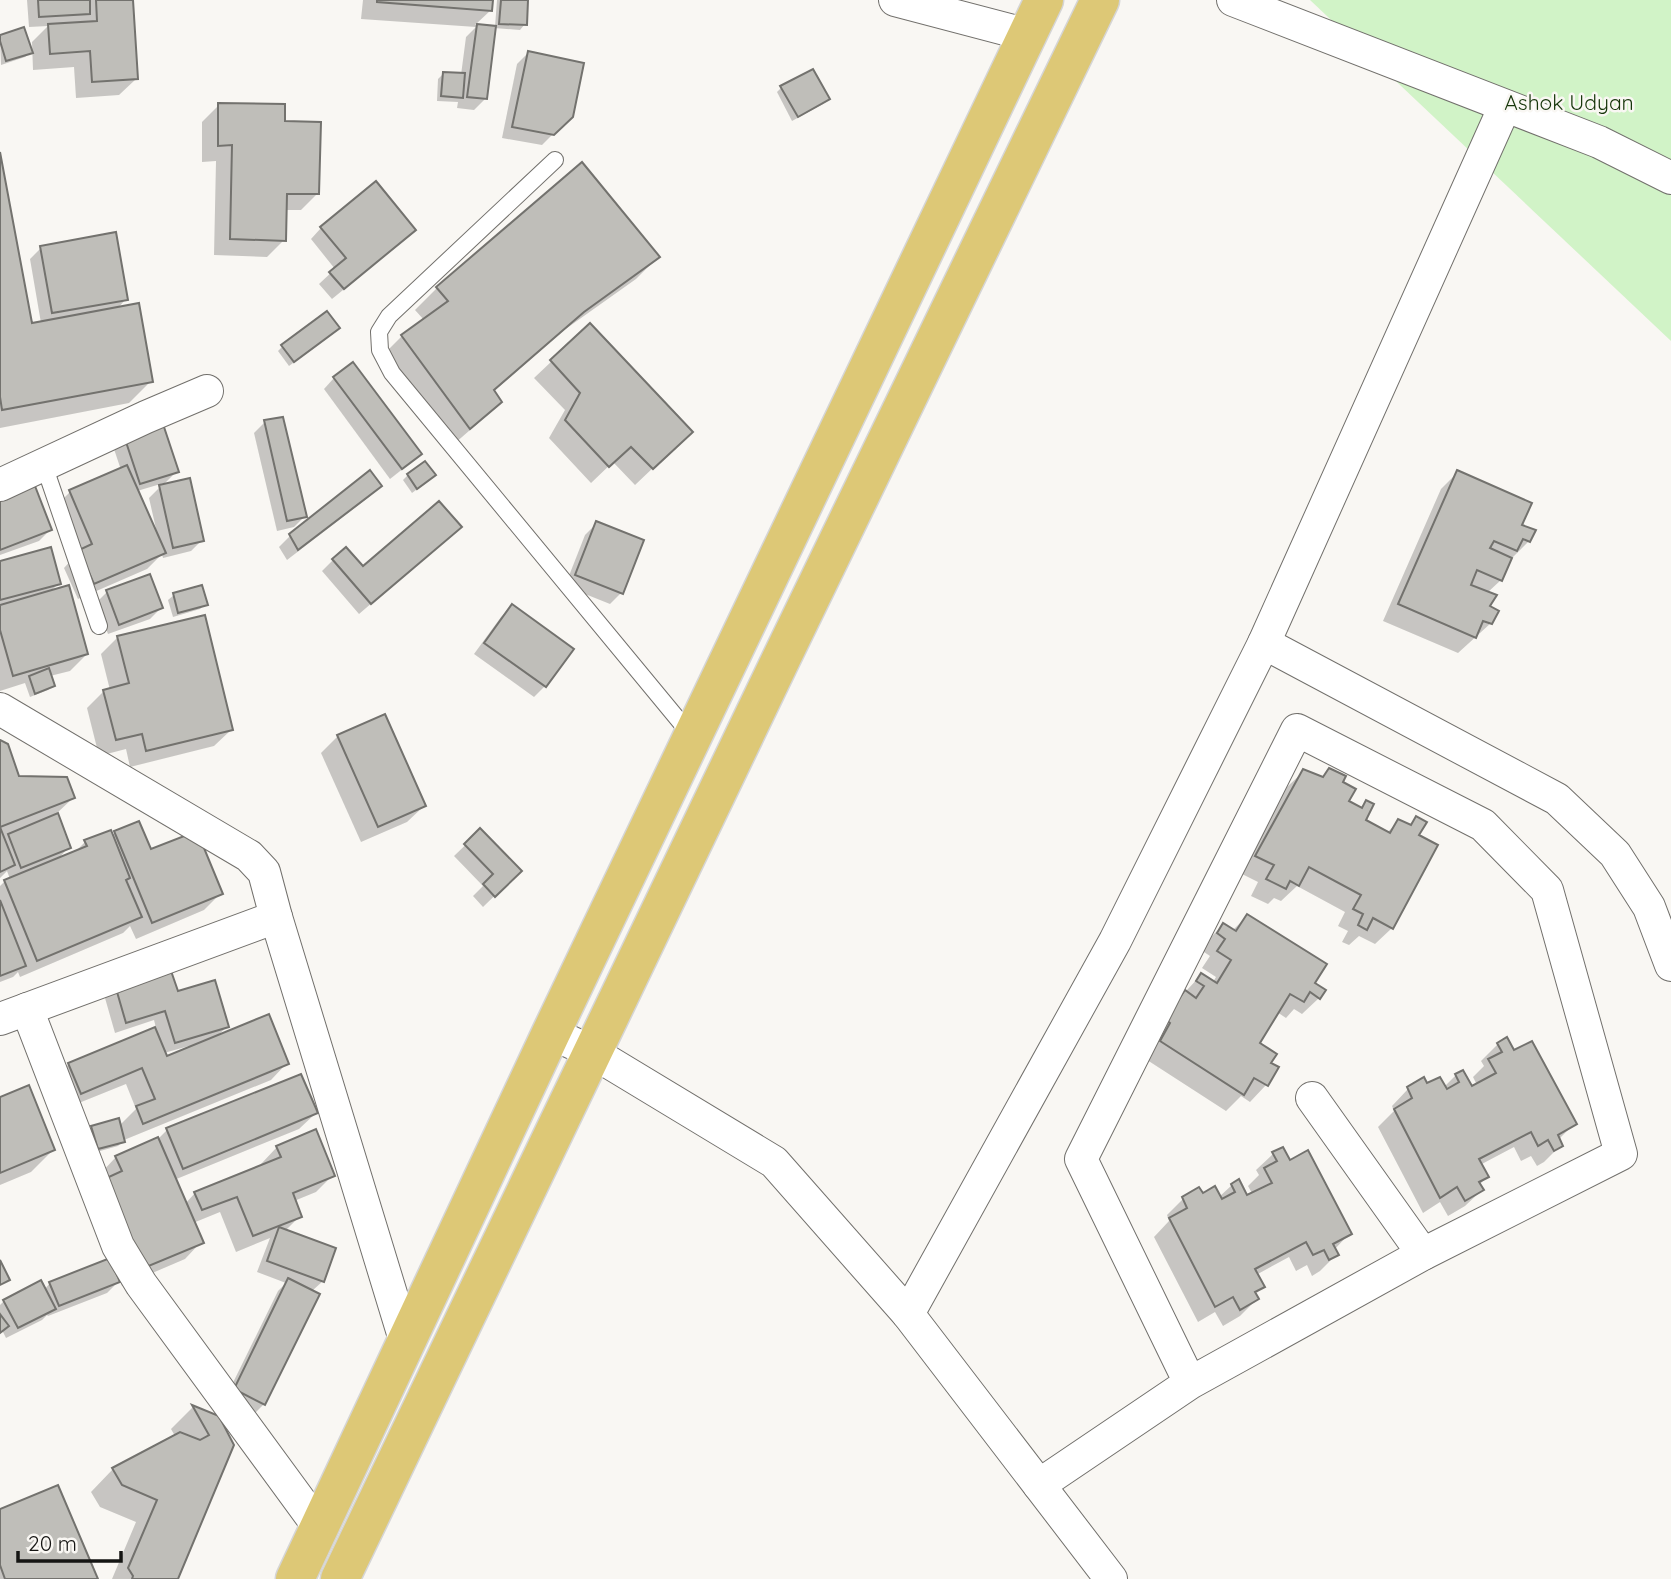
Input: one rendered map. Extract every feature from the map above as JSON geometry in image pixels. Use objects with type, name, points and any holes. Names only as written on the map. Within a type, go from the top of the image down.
[{"type":"main road","points":[[295,1579],[551,1032],[1044,0]]},
{"type":"main road","points":[[340,1579],[1100,0]]},
{"type":"street","points":[[895,0],[958,8],[1028,35]]},
{"type":"street","points":[[1233,0],[1599,142],[1671,178]]},
{"type":"street","points":[[908,1314],[1115,941],[1264,643],[1505,106]]},
{"type":"street","points":[[0,485],[207,391]]},
{"type":"street","points":[[1264,643],[1557,799],[1615,854],[1649,907],[1671,965]]},
{"type":"street","points":[[0,709],[249,856],[264,872],[406,1343]]},
{"type":"street","points":[[1039,1485],[1191,1383],[1423,1254],[1621,1154],[1547,890],[1483,825],[1297,730],[1080,1159],[1191,1383]]},
{"type":"street","points":[[276,917],[13,1014],[118,1246],[141,1284],[319,1527]]},
{"type":"street","points":[[551,1032],[592,1052],[774,1162],[908,1314],[1111,1579]]},
{"type":"street","points":[[1312,1098],[1423,1254]]},
{"type":"lane","points":[[555,160],[389,316],[379,332],[380,350],[392,373],[692,737]]},
{"type":"lane","points":[[44,465],[99,626]]},
{"type":"green space","name":"Ashok Udyan","points":[[1310,0],[1671,0],[1671,341]]},
{"type":"building","points":[[38,0],[90,0],[90,14],[39,17]]},
{"type":"building","points":[[96,0],[133,0],[138,79],[92,82],[90,51],[50,54],[48,24],[97,21]]},
{"type":"building","points":[[377,0],[493,0],[492,11]]},
{"type":"building","points":[[501,0],[528,0],[527,25],[499,24]]},
{"type":"building","points":[[477,24],[496,26],[487,99],[467,97]]},
{"type":"building","points":[[24,27],[33,53],[6,61],[0,35]]},
{"type":"building","points":[[528,51],[584,63],[573,117],[554,135],[512,127]]},
{"type":"building","points":[[813,69],[830,99],[798,117],[780,86]]},
{"type":"building","points":[[443,72],[465,73],[463,98],[441,96]]},
{"type":"building","points":[[218,103],[285,104],[285,121],[321,122],[319,194],[287,194],[286,241],[230,239],[232,145],[218,146]]},
{"type":"building","points":[[0,152],[32,323],[139,303],[153,382],[2,410]]},
{"type":"building","points":[[582,162],[660,257],[584,312],[494,390],[502,402],[470,429],[401,335],[448,301],[436,287]]},
{"type":"building","points":[[376,181],[416,230],[344,289],[329,272],[346,258],[320,227]]},
{"type":"building","points":[[116,232],[128,300],[52,313],[40,246]]},
{"type":"building","points":[[327,311],[340,328],[294,362],[281,345]]},
{"type":"building","points":[[590,323],[693,432],[653,469],[631,447],[609,467],[565,420],[580,393],[550,360]]},
{"type":"building","points":[[353,362],[422,454],[402,469],[333,377]]},
{"type":"building","points":[[283,417],[307,517],[287,521],[264,420]]},
{"type":"building","points":[[163,424],[179,472],[140,484],[124,436]]},
{"type":"building","points":[[425,461],[436,475],[417,489],[407,474]]},
{"type":"building","points":[[127,465],[166,553],[94,584],[79,550],[92,544],[69,490]]},
{"type":"building","points":[[370,470],[382,486],[298,550],[289,534]]},
{"type":"building","points":[[1457,470],[1532,503],[1522,525],[1536,530],[1530,542],[1523,539],[1517,551],[1494,541],[1490,548],[1512,558],[1502,581],[1477,570],[1471,585],[1497,595],[1490,606],[1499,611],[1492,624],[1483,621],[1476,638],[1398,604]]},
{"type":"building","points":[[190,478],[204,541],[173,548],[159,485]]},
{"type":"building","points":[[35,486],[52,530],[0,550],[0,499]]},
{"type":"building","points":[[439,501],[462,527],[371,604],[332,559],[346,547],[363,566]]},
{"type":"building","points":[[596,521],[644,540],[623,594],[575,575]]},
{"type":"building","points":[[51,547],[61,584],[0,600],[0,561]]},
{"type":"building","points":[[150,574],[163,608],[119,625],[106,590]]},
{"type":"building","points":[[69,585],[88,654],[13,676],[0,630],[0,605]]},
{"type":"building","points":[[202,585],[208,605],[178,613],[173,593]]},
{"type":"building","points":[[512,604],[574,649],[546,687],[484,643]]},
{"type":"building","points":[[205,615],[233,730],[146,751],[142,734],[116,740],[103,690],[129,683],[117,636]]},
{"type":"building","points":[[49,668],[55,686],[35,694],[29,676]]},
{"type":"building","points":[[385,714],[426,806],[378,827],[337,735]]},
{"type":"building","points":[[0,740],[8,744],[19,776],[67,777],[75,798],[0,827]]},
{"type":"building","points":[[1329,768],[1346,776],[1343,782],[1356,789],[1349,801],[1362,808],[1366,800],[1374,804],[1366,820],[1390,833],[1398,819],[1411,825],[1416,816],[1427,822],[1419,835],[1438,845],[1393,929],[1373,918],[1367,930],[1358,925],[1363,914],[1353,909],[1361,895],[1309,867],[1299,886],[1290,881],[1286,889],[1266,879],[1274,865],[1255,856],[1303,769],[1323,777]]},
{"type":"building","points":[[58,813],[71,848],[21,868],[8,834]]},
{"type":"building","points":[[139,821],[151,849],[197,831],[223,894],[152,923],[114,831]]},
{"type":"building","points":[[0,827],[15,865],[0,872]]},
{"type":"building","points":[[480,828],[522,871],[495,897],[483,884],[493,874],[464,844]]},
{"type":"building","points":[[111,830],[130,878],[126,880],[142,917],[37,961],[4,880],[87,846],[84,840]]},
{"type":"building","points":[[0,900],[26,966],[0,976]]},
{"type":"building","points":[[1247,914],[1327,964],[1315,983],[1326,990],[1320,999],[1310,992],[1304,1002],[1290,994],[1260,1043],[1277,1054],[1271,1063],[1279,1067],[1268,1086],[1254,1078],[1244,1095],[1160,1041],[1170,1023],[1161,1016],[1176,1003],[1185,990],[1196,998],[1204,986],[1196,981],[1201,973],[1217,983],[1231,960],[1217,951],[1225,939],[1217,933],[1223,923],[1236,931]]},
{"type":"building","points":[[170,968],[178,991],[215,980],[229,1027],[175,1043],[165,1011],[126,1023],[115,985]]},
{"type":"building","points":[[269,1014],[289,1064],[143,1124],[136,1106],[155,1099],[142,1068],[81,1094],[68,1063],[155,1027],[167,1056]]},
{"type":"building","points":[[1507,1037],[1514,1050],[1532,1041],[1577,1124],[1558,1135],[1563,1146],[1554,1151],[1548,1140],[1538,1146],[1531,1132],[1479,1159],[1489,1177],[1479,1182],[1484,1190],[1465,1201],[1457,1187],[1440,1198],[1394,1109],[1412,1098],[1407,1087],[1424,1077],[1427,1083],[1440,1077],[1447,1089],[1459,1082],[1455,1074],[1463,1070],[1472,1086],[1496,1073],[1488,1059],[1502,1052],[1497,1043]]},
{"type":"building","points":[[301,1074],[318,1113],[183,1169],[166,1128]]},
{"type":"building","points":[[29,1085],[55,1150],[0,1173],[0,1097]]},
{"type":"building","points":[[119,1118],[125,1142],[98,1149],[91,1126]]},
{"type":"building","points":[[316,1129],[335,1176],[293,1193],[302,1217],[253,1236],[237,1197],[202,1210],[194,1192],[281,1157],[276,1146]]},
{"type":"building","points":[[158,1137],[204,1243],[139,1270],[100,1181],[122,1171],[115,1156]]},
{"type":"building","points":[[1283,1147],[1290,1160],[1308,1150],[1352,1234],[1333,1244],[1339,1255],[1329,1260],[1324,1250],[1313,1255],[1306,1242],[1255,1269],[1265,1287],[1255,1292],[1259,1299],[1240,1310],[1233,1297],[1215,1307],[1169,1218],[1187,1208],[1182,1197],[1199,1187],[1203,1193],[1215,1186],[1222,1199],[1235,1192],[1231,1184],[1239,1179],[1247,1195],[1272,1183],[1264,1168],[1277,1161],[1272,1152]]},
{"type":"building","points":[[279,1227],[336,1248],[324,1282],[267,1261]]},
{"type":"building","points":[[110,1258],[120,1282],[59,1306],[49,1282]]},
{"type":"building","points":[[0,1260],[10,1280],[0,1285]]},
{"type":"building","points":[[288,1278],[320,1294],[265,1405],[234,1389]]},
{"type":"building","points":[[41,1280],[56,1309],[18,1328],[3,1300]]},
{"type":"building","points":[[0,1314],[9,1326],[0,1333]]},
{"type":"building","points":[[192,1405],[219,1416],[234,1445],[178,1579],[132,1579],[128,1568],[157,1500],[122,1485],[112,1468],[180,1432],[200,1440],[209,1435]]},
{"type":"building","points":[[58,1485],[98,1579],[5,1579],[0,1565],[0,1509]]}]
